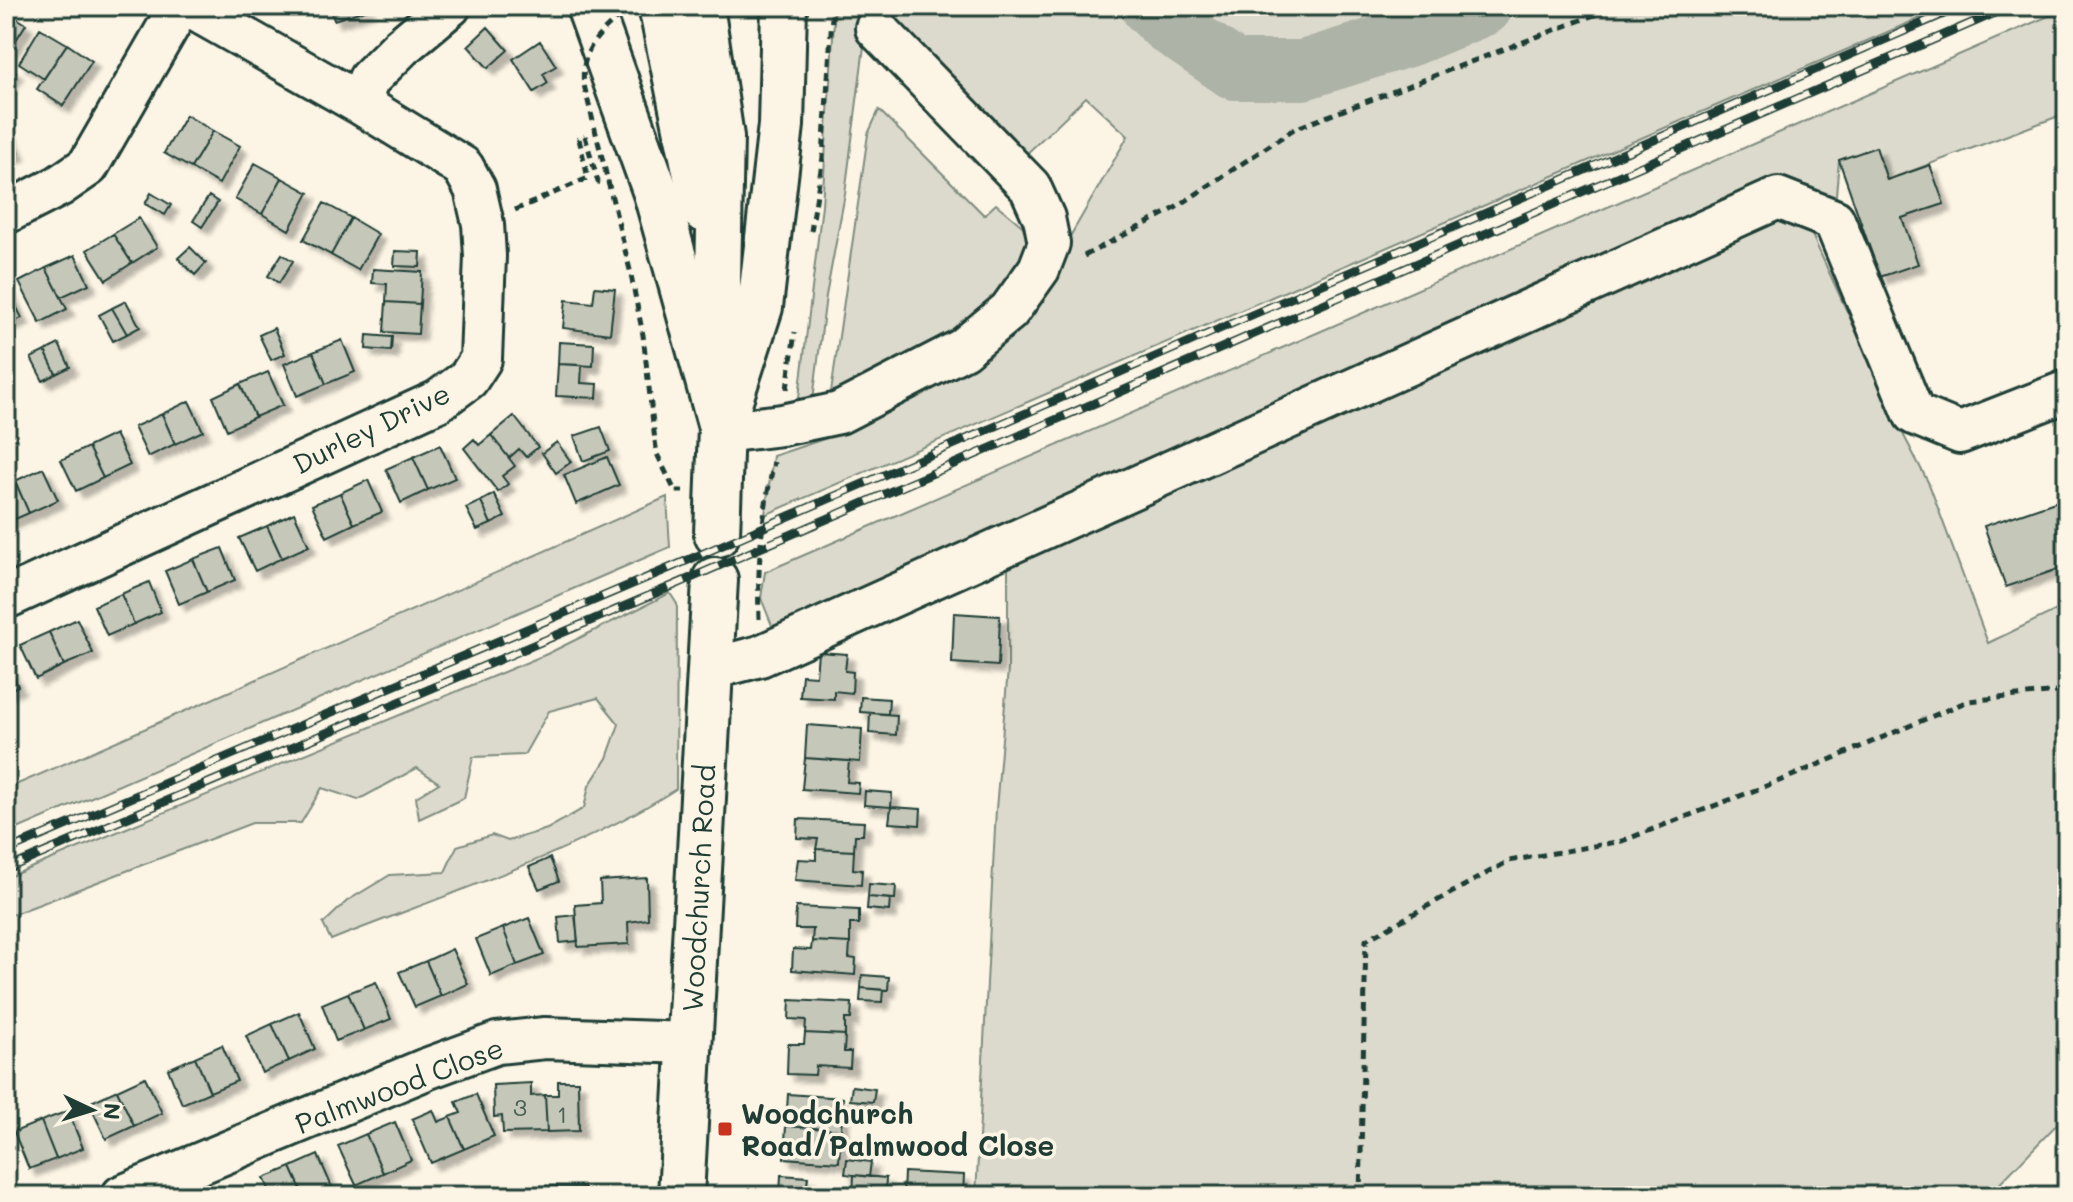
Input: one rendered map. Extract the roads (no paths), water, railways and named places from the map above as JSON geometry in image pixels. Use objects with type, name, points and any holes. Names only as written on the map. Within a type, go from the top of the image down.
[{"type":"main road","points":[[589,6],[656,193],[721,429]]},
{"type":"main road","points":[[661,6],[718,278]]},
{"type":"main road","points":[[701,6],[721,137],[718,278],[721,429],[717,534]]},
{"type":"main road","points":[[721,429],[760,307],[781,125],[784,6]]},
{"type":"main road","name":"Woodchurch Road","points":[[681,1196],[715,580]]},
{"type":"street","points":[[6,213],[59,186],[88,166],[180,6]]},
{"type":"street","name":"Durley Drive","points":[[6,598],[438,401],[468,379],[481,359],[485,256],[483,224],[475,189],[463,167],[359,103],[188,6]]},
{"type":"street","points":[[359,103],[369,79],[450,6]]},
{"type":"street","points":[[721,429],[782,425],[839,413],[963,349],[1009,311],[1039,269],[1049,243],[1044,218],[1030,187],[876,28]]},
{"type":"street","points":[[711,669],[760,656],[1778,198],[1834,220],[1914,414],[1960,433],[2067,391]]},
{"type":"street","name":"Palmwood Close","points":[[122,1196],[426,1069],[497,1043],[545,1038],[689,1043]]},
{"type":"waterway","points":[[1150,6],[1168,24],[1235,70],[1303,70],[1411,36],[1483,6]]},
{"type":"railway","points":[[6,851],[672,567],[1962,6]]},
{"type":"railway","points":[[6,869],[670,587],[2011,6]]},
{"type":"place","name":"Woodchurch Road/Palmwood Close","points":[[725,1129]]}]
